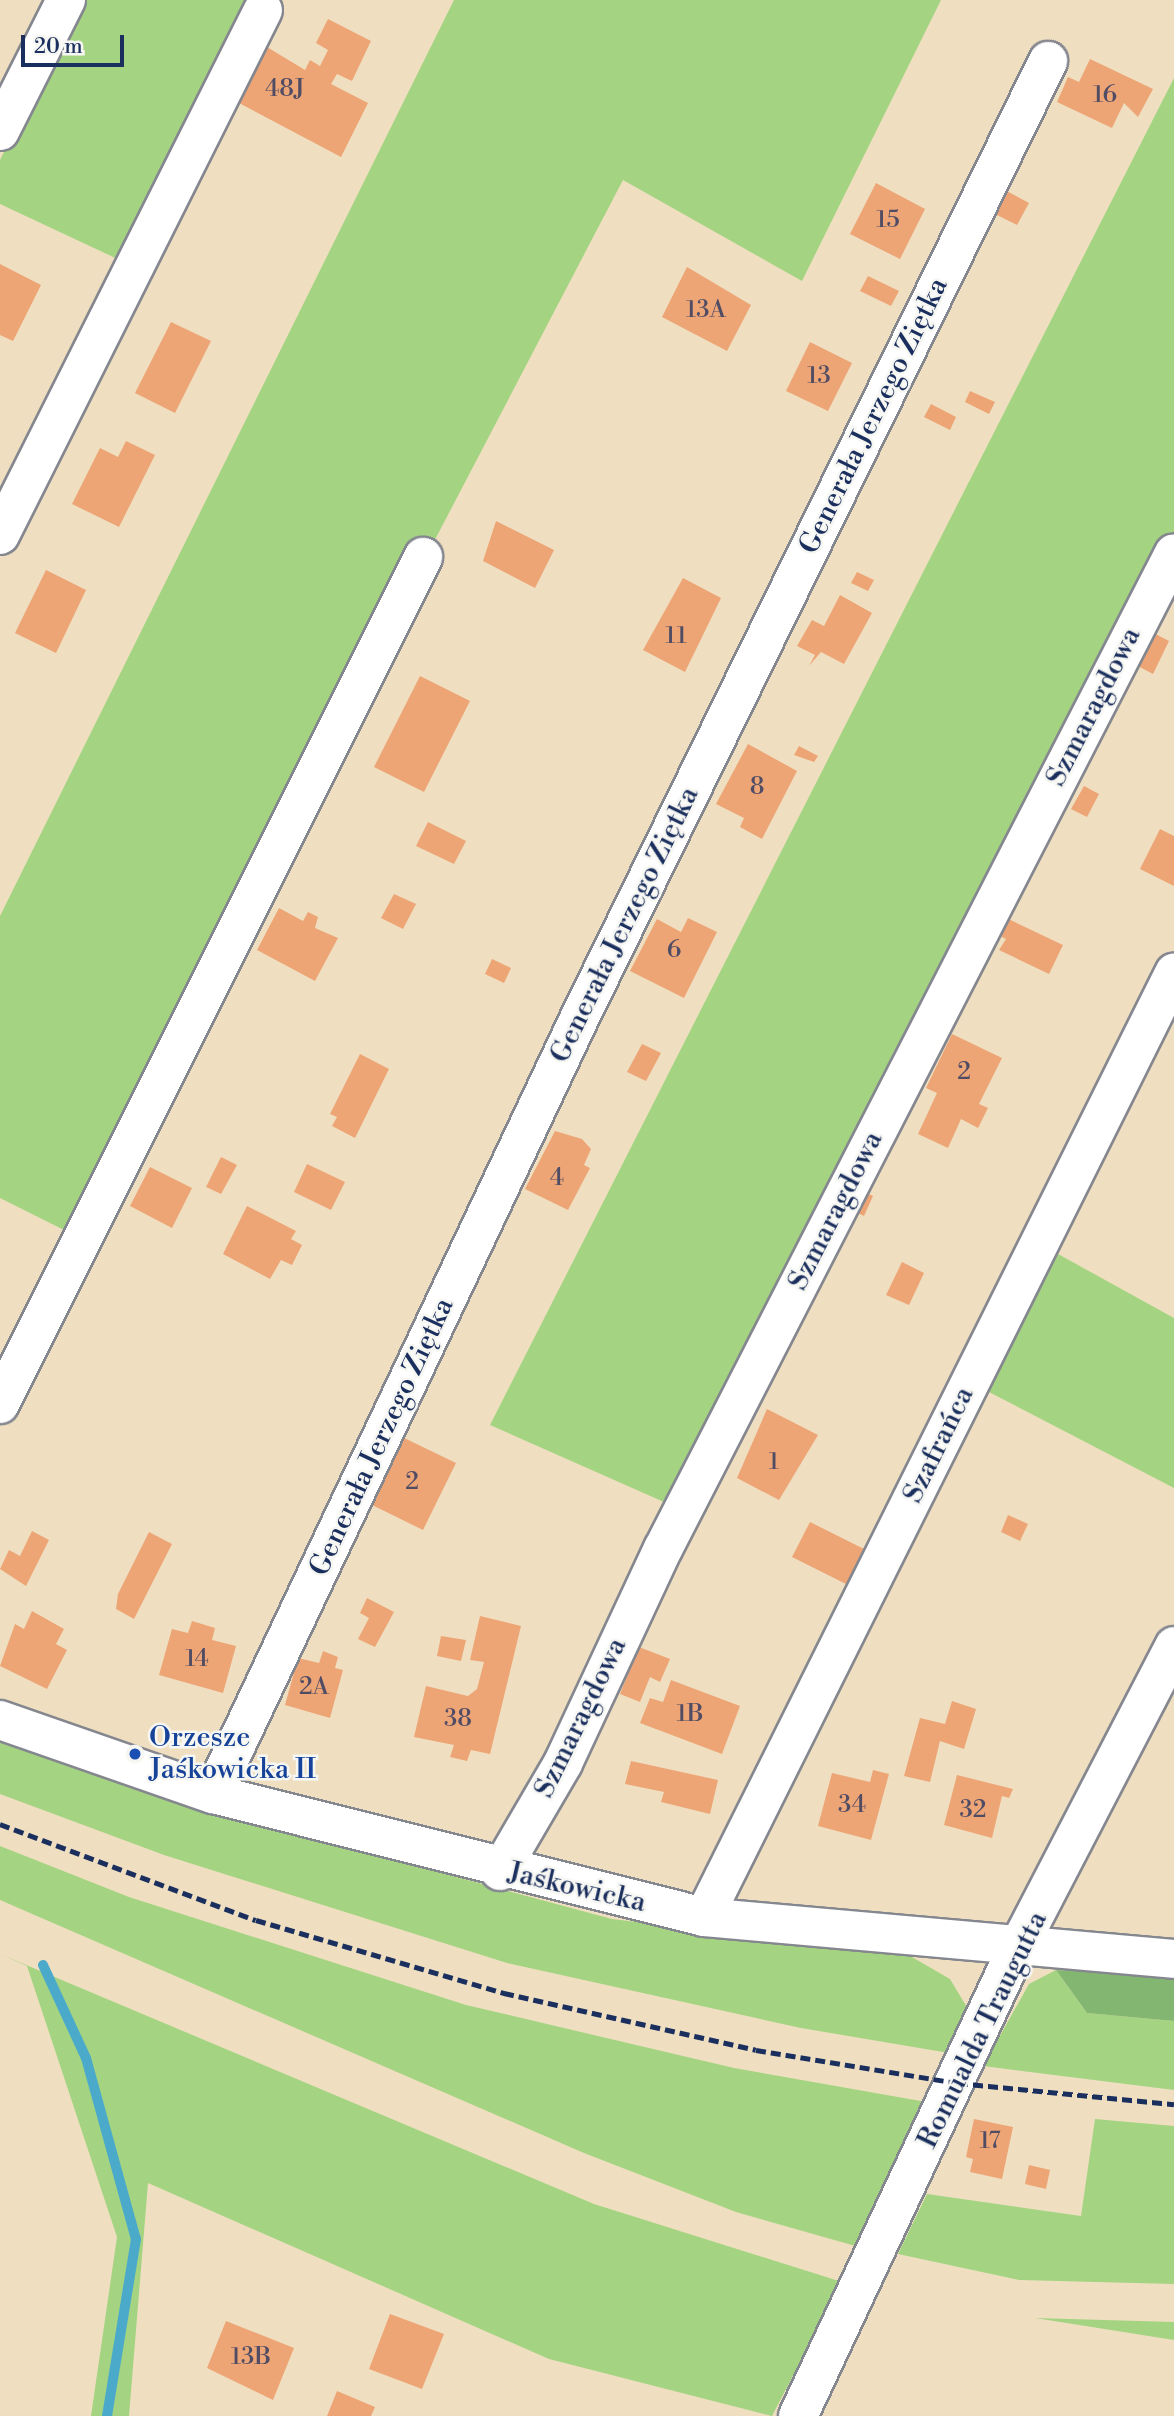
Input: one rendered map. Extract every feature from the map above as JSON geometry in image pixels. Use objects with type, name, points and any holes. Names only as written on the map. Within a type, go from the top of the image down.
[{"type":"street","points":[[0,131],[65,0]]},
{"type":"street","points":[[0,535],[263,10]]},
{"type":"street","name":"Generała Jerzego Ziętka","points":[[213,1794],[578,1021],[1048,61]]},
{"type":"street","name":"Szmaragdowa","points":[[500,1871],[563,1763],[663,1549],[1174,553]]},
{"type":"street","points":[[0,1404],[423,557]]},
{"type":"street","name":"Szafrańca","points":[[704,1917],[1174,974]]},
{"type":"street","name":"Romualda Traugutta","points":[[798,2416],[1021,1947],[1174,1646]]},
{"type":"street","name":"Jaśkowicka","points":[[0,1720],[213,1794],[500,1871],[704,1917],[1174,1959]]},
{"type":"green space","points":[[78,0],[257,0],[126,263],[0,204],[0,160]]},
{"type":"green space","points":[[454,0],[941,0],[802,281],[623,180],[72,1234],[0,1198],[0,916]]},
{"type":"green space","points":[[1174,78],[1174,569],[691,1514],[490,1425]]},
{"type":"green space","points":[[1058,1254],[1174,1318],[1174,1488],[987,1391]]},
{"type":"green space","points":[[0,1736],[200,1808],[612,1919],[905,1953],[950,1979],[968,2009],[955,2054],[801,2028],[507,1963],[164,1855],[0,1794]]},
{"type":"green space","points":[[0,1846],[129,1897],[466,2005],[734,2068],[932,2103],[859,2247],[736,2212],[584,2153],[0,1900]]},
{"type":"green space","points":[[0,1954],[594,2204],[842,2282],[772,2416],[549,2359],[148,2183],[129,2416],[91,2416],[117,2237],[27,1966]]},
{"type":"green space","points":[[1056,1970],[1087,2013],[1174,2021],[1174,2090],[983,2066],[1029,1984]]},
{"type":"green space","points":[[1056,1970],[1174,1975],[1174,2021],[1087,2013]]},
{"type":"green space","points":[[1095,2119],[1174,2126],[1174,2284],[1019,2280],[898,2254],[927,2194],[1081,2216]]},
{"type":"green space","points":[[1035,2318],[1174,2322],[1174,2340]]},
{"type":"building","points":[[328,19],[371,41],[352,81],[337,74],[331,84],[368,103],[341,157],[239,103],[267,47],[305,70],[310,60],[320,66],[328,50],[316,43]]},
{"type":"building","points":[[1090,59],[1153,89],[1138,117],[1124,103],[1112,128],[1057,102],[1068,77],[1079,82]]},
{"type":"building","points":[[876,183],[925,209],[900,259],[850,234]]},
{"type":"building","points":[[1001,188],[1029,203],[1017,225],[989,211]]},
{"type":"building","points":[[0,264],[41,285],[13,341],[0,335]]},
{"type":"building","points":[[687,267],[751,305],[727,351],[662,317]]},
{"type":"building","points":[[868,276],[899,291],[891,306],[860,291]]},
{"type":"building","points":[[171,322],[211,341],[175,413],[135,393]]},
{"type":"building","points":[[810,342],[852,363],[828,411],[786,391]]},
{"type":"building","points":[[970,391],[995,402],[989,414],[965,402]]},
{"type":"building","points":[[931,404],[956,417],[950,430],[924,417]]},
{"type":"building","points":[[126,441],[155,455],[119,527],[72,504],[100,448],[118,457]]},
{"type":"building","points":[[496,521],[554,550],[535,588],[483,561]]},
{"type":"building","points":[[46,570],[86,590],[56,653],[15,633]]},
{"type":"building","points":[[857,572],[874,580],[868,591],[851,583]]},
{"type":"building","points":[[683,578],[721,598],[685,672],[643,650]]},
{"type":"building","points":[[840,595],[872,613],[844,664],[821,652],[809,666],[815,655],[797,646],[812,620],[824,626]]},
{"type":"building","points":[[1146,629],[1169,641],[1153,674],[1130,662]]},
{"type":"building","points":[[420,676],[470,701],[424,792],[374,767]]},
{"type":"building","points":[[748,744],[797,771],[762,839],[740,827],[744,818],[716,804]]},
{"type":"building","points":[[799,746],[818,756],[814,762],[794,755]]},
{"type":"building","points":[[1084,786],[1099,794],[1087,817],[1071,809]]},
{"type":"building","points":[[428,822],[466,841],[454,864],[416,846]]},
{"type":"building","points":[[1160,829],[1174,836],[1174,886],[1140,869]]},
{"type":"building","points":[[394,894],[416,904],[403,929],[381,918]]},
{"type":"building","points":[[279,908],[303,921],[308,912],[318,917],[315,928],[338,938],[315,981],[257,950]]},
{"type":"building","points":[[1002,916],[1063,945],[1049,974],[999,950],[1006,939],[994,933]]},
{"type":"building","points":[[688,918],[717,932],[684,998],[630,971],[657,919],[681,932]]},
{"type":"building","points":[[492,959],[511,968],[504,983],[485,974]]},
{"type":"building","points":[[952,1034],[1002,1058],[979,1104],[988,1108],[978,1128],[961,1119],[948,1148],[918,1134],[937,1093],[926,1088]]},
{"type":"building","points":[[642,1044],[661,1053],[646,1081],[627,1072]]},
{"type":"building","points":[[360,1054],[389,1069],[355,1138],[332,1126],[337,1117],[330,1114]]},
{"type":"building","points":[[555,1131],[582,1139],[591,1149],[584,1165],[590,1168],[568,1210],[525,1189]]},
{"type":"building","points":[[221,1157],[237,1165],[221,1194],[206,1187]]},
{"type":"building","points":[[307,1164],[345,1182],[331,1210],[294,1192]]},
{"type":"building","points":[[150,1167],[192,1188],[172,1228],[130,1206]]},
{"type":"building","points":[[863,1191],[873,1196],[864,1216],[852,1210]]},
{"type":"building","points":[[247,1206],[296,1231],[291,1239],[302,1245],[292,1265],[281,1260],[270,1279],[223,1254]]},
{"type":"building","points":[[902,1262],[924,1273],[909,1305],[886,1295]]},
{"type":"building","points":[[767,1409],[818,1435],[779,1500],[737,1478]]},
{"type":"building","points":[[400,1436],[456,1463],[423,1530],[368,1503]]},
{"type":"building","points":[[1008,1515],[1028,1524],[1020,1541],[1001,1532]]},
{"type":"building","points":[[810,1522],[866,1550],[848,1585],[792,1557]]},
{"type":"building","points":[[32,1531],[49,1540],[26,1586],[0,1569],[9,1550],[20,1556]]},
{"type":"building","points":[[149,1532],[172,1544],[134,1619],[116,1609],[118,1594]]},
{"type":"building","points":[[367,1598],[394,1612],[375,1647],[358,1639],[369,1618],[360,1613]]},
{"type":"building","points":[[32,1611],[64,1629],[56,1644],[67,1650],[47,1689],[0,1666],[15,1624],[24,1629]]},
{"type":"building","points":[[480,1616],[521,1626],[490,1754],[471,1750],[467,1761],[450,1757],[454,1745],[414,1737],[426,1686],[468,1696],[477,1689],[484,1662],[470,1660]]},
{"type":"building","points":[[192,1621],[215,1628],[212,1640],[236,1646],[223,1693],[159,1675],[172,1629],[188,1633]]},
{"type":"building","points":[[441,1636],[466,1640],[461,1661],[437,1656]]},
{"type":"building","points":[[639,1647],[670,1659],[660,1682],[650,1677],[640,1702],[620,1694]]},
{"type":"building","points":[[323,1651],[338,1657],[335,1668],[343,1670],[330,1718],[285,1705],[298,1658],[319,1663]]},
{"type":"building","points":[[671,1680],[740,1706],[722,1754],[640,1723],[650,1698],[663,1702]]},
{"type":"building","points":[[952,1701],[976,1709],[964,1749],[940,1741],[930,1782],[904,1776],[920,1718],[945,1724]]},
{"type":"building","points":[[631,1761],[718,1780],[710,1814],[661,1802],[664,1792],[625,1784]]},
{"type":"building","points":[[873,1770],[889,1774],[871,1840],[818,1826],[832,1773],[870,1782]]},
{"type":"building","points":[[957,1775],[1013,1789],[1009,1798],[1002,1796],[992,1838],[944,1825]]},
{"type":"building","points":[[974,2119],[1013,2127],[1002,2179],[970,2172],[973,2159],[966,2157]]},
{"type":"building","points":[[1029,2165],[1050,2170],[1046,2189],[1025,2184]]},
{"type":"building","points":[[390,2314],[444,2334],[422,2389],[369,2369]]},
{"type":"building","points":[[226,2321],[294,2348],[273,2400],[207,2368]]},
{"type":"building","points":[[337,2391],[375,2407],[371,2416],[327,2416]]},
{"type":"waterway","points":[[43,1965],[86,2058],[136,2239],[107,2416]]},
{"type":"railway","points":[[0,1824],[256,1920],[504,1993],[756,2050],[958,2083],[1174,2104]]},
{"type":"place","name":"Orzesze Jaśkowicka II","points":[[135,1754]]}]
